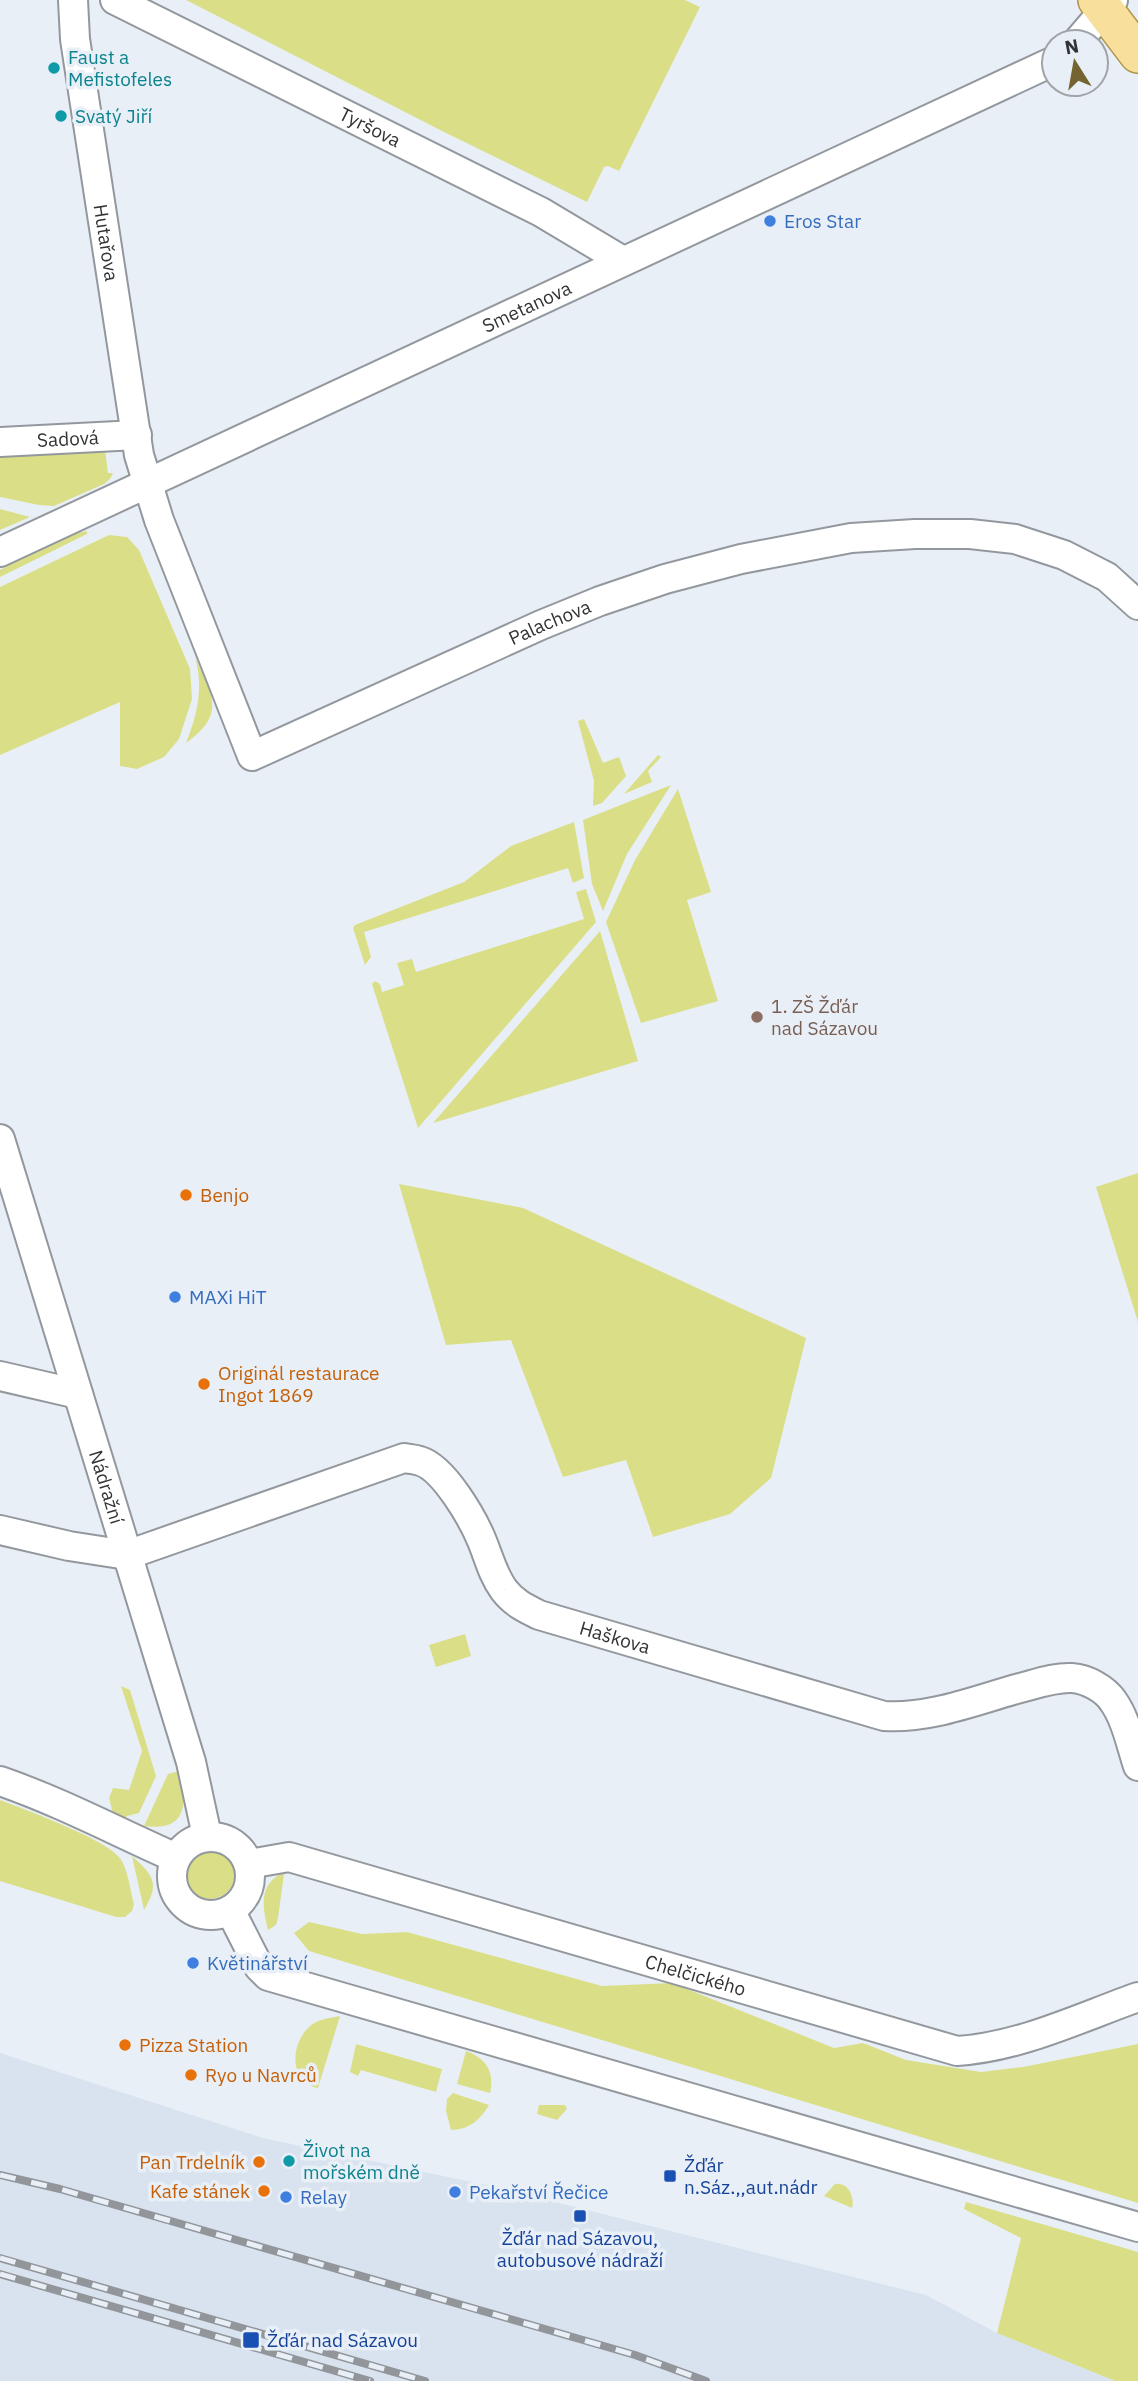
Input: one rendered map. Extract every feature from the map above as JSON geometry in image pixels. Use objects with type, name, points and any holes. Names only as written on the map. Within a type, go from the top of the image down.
[{"type":"main road","points":[[1105,3],[1138,54]]},
{"type":"street","name":"Hutařova","points":[[73,0],[75,39],[139,455],[148,482]]},
{"type":"street","name":"Tyršova","points":[[115,0],[541,212],[623,261]]},
{"type":"street","points":[[1087,28],[1105,3]]},
{"type":"street","name":"Smetanova","points":[[0,552],[1040,67]]},
{"type":"street","name":"Sadová","points":[[0,442],[136,435]]},
{"type":"street","name":"Palachova","points":[[148,482],[159,520],[252,756],[516,636],[600,601],[664,579],[741,559],[851,538],[970,534],[1015,539],[1064,555],[1096,571],[1107,577],[1138,605]]},
{"type":"street","name":"Nádražní","points":[[0,1139],[11,1213],[78,1394],[191,1762],[207,1836]]},
{"type":"street","points":[[0,1376],[78,1394]]},
{"type":"street","name":"Haškova","points":[[127,1555],[404,1458],[422,1461],[434,1469],[460,1499],[482,1539],[494,1573],[504,1590],[517,1604],[539,1615],[884,1716],[925,1714],[1049,1681],[1073,1678],[1092,1684],[1112,1699],[1121,1714],[1138,1766]]},
{"type":"street","points":[[0,1530],[69,1546],[127,1555]]},
{"type":"street","points":[[0,1781],[84,1814],[176,1858]]},
{"type":"street","points":[[207,1836],[233,1842],[246,1856],[251,1873],[244,1899],[230,1910],[208,1915],[187,1907],[175,1892],[172,1880],[176,1858],[189,1843],[207,1836]]},
{"type":"street","name":"Chelčického","points":[[250,1864],[289,1857],[957,2051],[1011,2043],[1138,1997]]},
{"type":"street","points":[[230,1910],[259,1967],[268,1976],[1138,2227]]},
{"type":"shaded area","points":[[0,2053],[263,2138],[491,2186],[926,2295],[997,2333],[1115,2381],[0,2381]]},
{"type":"green space","points":[[186,0],[685,0],[700,7],[619,171],[604,167],[587,202]]},
{"type":"green space","points":[[0,447],[105,450],[108,473],[113,473],[104,484],[54,506],[0,497]]},
{"type":"green space","points":[[0,509],[30,517],[0,530]]},
{"type":"green space","points":[[87,531],[87,534],[0,577],[0,570],[31,553],[53,542]]},
{"type":"green space","points":[[109,535],[127,537],[139,550],[190,669],[192,699],[179,739],[164,757],[137,769],[120,766],[120,702],[0,755],[0,587]]},
{"type":"green space","points":[[195,657],[211,694],[211,714],[199,733],[186,743],[198,701],[199,680]]},
{"type":"green space","points":[[584,719],[603,763],[619,757],[626,776],[602,803],[593,806],[594,781],[578,721]]},
{"type":"green space","points":[[658,755],[661,757],[648,771],[652,782],[624,794]]},
{"type":"green space","points":[[671,785],[627,854],[603,911],[592,884],[583,820]]},
{"type":"green space","points":[[678,789],[711,892],[687,900],[718,1001],[641,1023],[606,922],[635,860]]},
{"type":"green space","points":[[574,822],[584,878],[573,883],[568,868],[364,932],[371,957],[365,965],[353,928],[355,925],[464,882],[511,846]]},
{"type":"green space","points":[[586,889],[596,922],[418,1128],[372,984],[375,981],[380,984],[382,992],[404,985],[397,963],[412,959],[416,972],[584,919],[576,892]]},
{"type":"green space","points":[[600,931],[638,1061],[433,1123]]},
{"type":"green space","points":[[1138,1173],[1138,1322],[1096,1187]]},
{"type":"green space","points":[[399,1184],[523,1208],[806,1338],[771,1478],[730,1514],[653,1537],[626,1460],[563,1477],[511,1340],[446,1345]]},
{"type":"green space","points":[[465,1634],[471,1656],[436,1667],[429,1645]]},
{"type":"green space","points":[[121,1686],[130,1690],[156,1776],[139,1813],[127,1816],[124,1820],[113,1814],[109,1798],[113,1788],[129,1790],[142,1751]]},
{"type":"green space","points":[[179,1771],[183,1794],[181,1813],[169,1824],[158,1827],[144,1826],[168,1774]]},
{"type":"green space","points":[[0,1800],[97,1841],[119,1857],[128,1879],[134,1904],[132,1911],[125,1917],[116,1917],[0,1881]]},
{"type":"green space","points":[[210,1849],[228,1856],[235,1874],[228,1892],[210,1899],[192,1892],[185,1874],[192,1856]]},
{"type":"green space","points":[[132,1856],[152,1880],[152,1893],[144,1910]]},
{"type":"green space","points":[[284,1874],[278,1918],[276,1925],[268,1930],[265,1892],[273,1879]]},
{"type":"green space","points":[[309,1922],[362,1934],[407,1932],[602,1986],[672,1983],[834,2048],[863,2043],[906,2060],[981,2072],[1023,2067],[1138,2044],[1138,2203],[309,1951],[294,1933]]},
{"type":"green space","points":[[340,2016],[318,2088],[309,2084],[297,2071],[298,2043],[312,2024]]},
{"type":"green space","points":[[356,2044],[442,2069],[436,2092],[361,2070],[358,2076],[350,2072]]},
{"type":"green space","points":[[466,2051],[484,2062],[490,2072],[490,2093],[457,2084]]},
{"type":"green space","points":[[453,2093],[489,2105],[473,2123],[451,2130],[446,2111],[447,2099]]},
{"type":"green space","points":[[539,2105],[565,2105],[567,2109],[557,2120],[537,2114]]},
{"type":"green space","points":[[835,2184],[847,2188],[852,2199],[852,2208],[824,2196]]},
{"type":"green space","points":[[966,2202],[1138,2252],[1138,2381],[1115,2381],[997,2333],[1021,2238],[964,2209]]},
{"type":"railway","points":[[0,2175],[60,2189],[635,2355],[706,2381]]},
{"type":"railway","points":[[0,2258],[425,2381]]},
{"type":"railway","points":[[0,2274],[370,2381]]},
{"type":"place","name":"Faust a Mefistofeles","points":[[54,68]]},
{"type":"place","name":"Svatý Jiří","points":[[61,116]]},
{"type":"place","name":"Eros Star","points":[[770,221]]},
{"type":"place","name":"1. ZŠ Žďár nad Sázavou","points":[[757,1017]]},
{"type":"place","name":"Benjo","points":[[186,1195]]},
{"type":"place","name":"MAXi HiT","points":[[175,1297]]},
{"type":"place","name":"Originál restaurace Ingot 1869","points":[[204,1384]]},
{"type":"place","name":"Květinářství","points":[[193,1963]]},
{"type":"place","name":"Pizza Station","points":[[125,2045]]},
{"type":"place","name":"Ryo u Navrců","points":[[191,2075]]},
{"type":"place","name":"Život na mořském dně","points":[[289,2161]]},
{"type":"place","name":"Pan Trdelník","points":[[259,2162]]},
{"type":"place","name":"Žďár n.Sáz.,,aut.nádr","points":[[670,2176]]},
{"type":"place","name":"Kafe stánek","points":[[264,2191]]},
{"type":"place","name":"Pekařství Řečice","points":[[455,2192]]},
{"type":"place","name":"Relay","points":[[286,2197]]},
{"type":"place","name":"Žďár nad Sázavou, autobusové nádraží","points":[[580,2216]]},
{"type":"place","name":"Žďár nad Sázavou","points":[[251,2340]]}]
